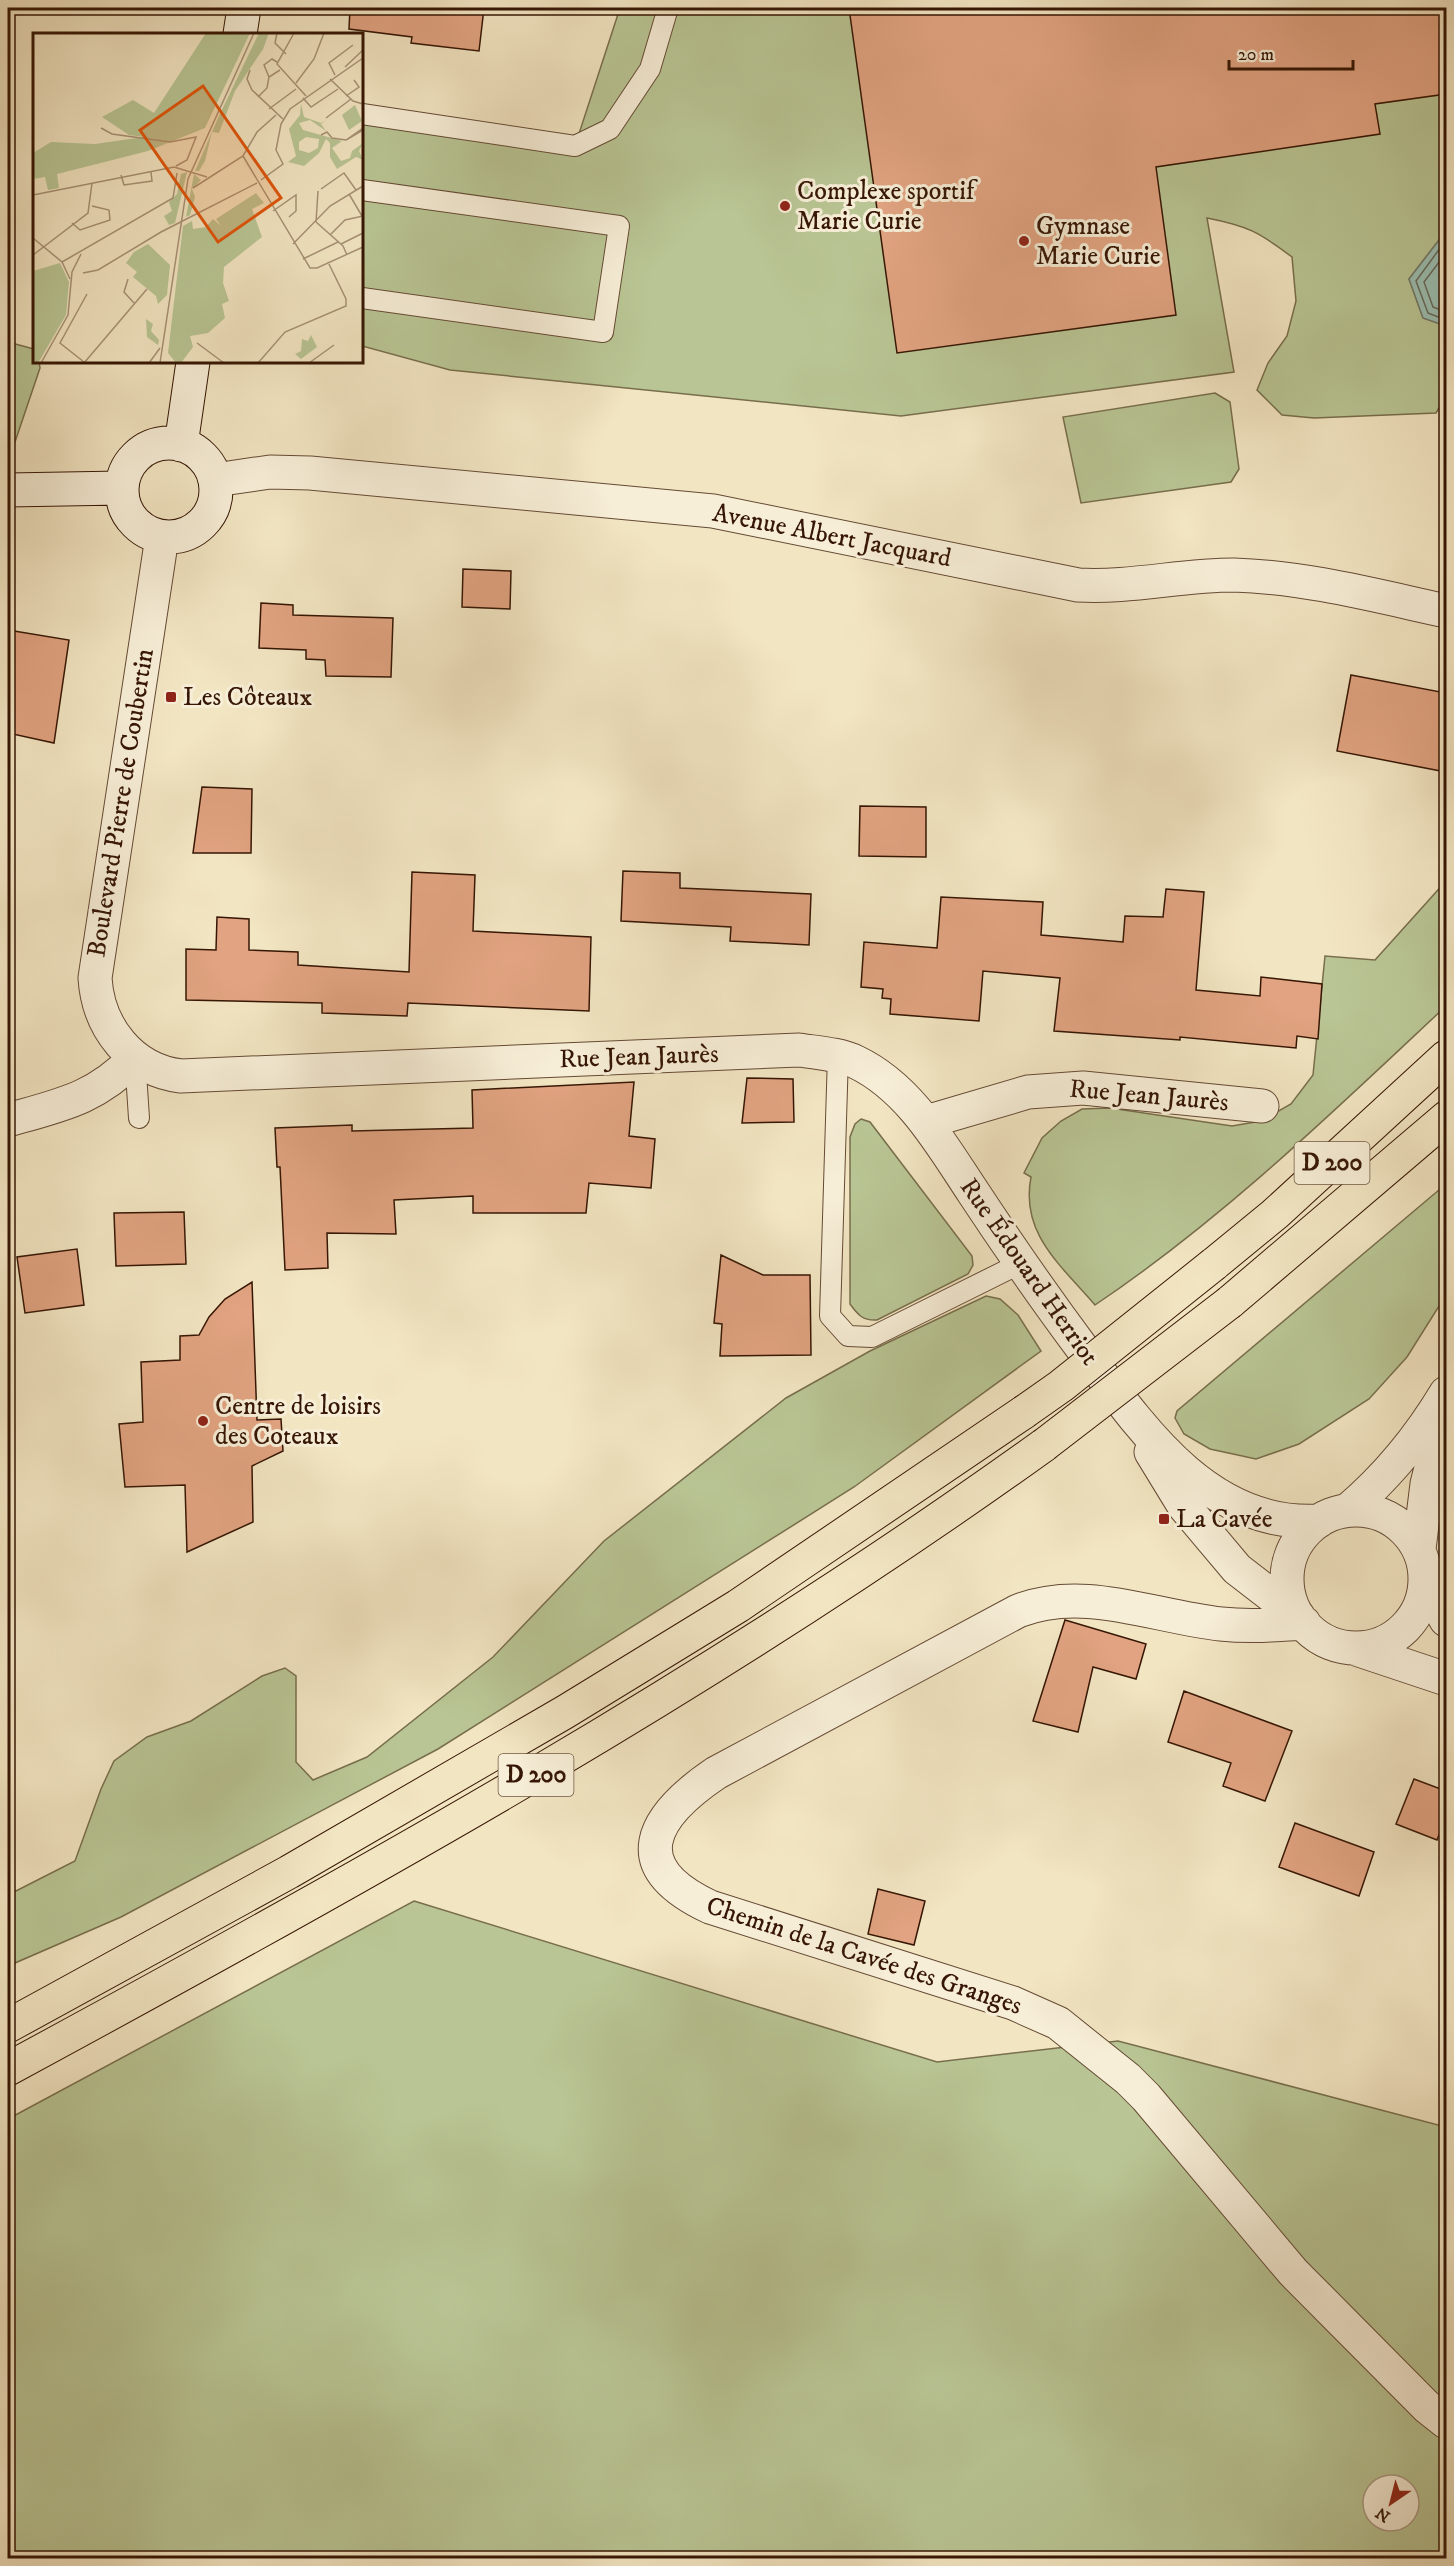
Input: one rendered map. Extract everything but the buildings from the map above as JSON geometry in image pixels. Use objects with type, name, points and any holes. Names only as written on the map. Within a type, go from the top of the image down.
[{"type":"main road","name":"D 200","points":[[8,2026],[280,1877],[566,1712],[738,1606],[1061,1386],[1292,1199],[1446,1058]]},
{"type":"main road","name":"D 200","points":[[8,2069],[308,1906],[633,1717],[841,1584],[1044,1445],[1230,1302],[1446,1118]]},
{"type":"street","points":[[240,33],[244,8]]},
{"type":"street","points":[[181,445],[193,363]]},
{"type":"street","points":[[158,444],[181,445],[201,455],[210,466],[214,480],[214,504],[201,525],[179,536],[162,537],[147,532],[135,523],[123,503],[121,488],[128,465],[138,454],[158,444]]},
{"type":"street","name":"Avenue Albert Jacquard","points":[[214,480],[270,472],[310,473],[713,511],[1078,585],[1122,586],[1230,575],[1260,576],[1319,584],[1446,611]]},
{"type":"street","points":[[8,490],[121,488]]},
{"type":"street","name":"Boulevard Pierre de Coubertin","points":[[135,1058],[116,1039],[102,1015],[96,992],[96,961],[162,537]]},
{"type":"street","name":"Rue Jean Jaurès","points":[[135,1058],[155,1070],[181,1076],[799,1050],[838,1055],[857,1063],[891,1086],[926,1122],[1028,1092],[1059,1089],[1083,1088],[1262,1106]]},
{"type":"street","points":[[8,1120],[83,1097],[116,1077],[135,1058]]},
{"type":"street","name":"Rue Édouard Herriot","points":[[926,1122],[1021,1263],[1134,1420],[1173,1490],[1210,1538],[1248,1579],[1301,1620]]},
{"type":"street","points":[[1446,1393],[1421,1433],[1400,1460],[1374,1487],[1301,1538],[1289,1560],[1288,1585],[1301,1620],[1325,1640],[1446,1678]]},
{"type":"street","points":[[1419,1549],[1427,1484],[1446,1406]]},
{"type":"street","name":"Rue Édouard Herriot","points":[[1134,1420],[1179,1465],[1221,1497],[1253,1512],[1280,1521],[1333,1515]]},
{"type":"street","points":[[1333,1515],[1373,1512],[1389,1518],[1404,1528],[1419,1549],[1424,1564],[1423,1598],[1416,1614],[1399,1633],[1376,1645],[1351,1647]]},
{"type":"street","points":[[1425,1581],[1446,1620]]},
{"type":"street","name":"Chemin de la Cavée des Granges","points":[[1301,1620],[1262,1626],[1220,1624],[1080,1600],[1037,1604],[1018,1611],[716,1773],[683,1798],[666,1816],[657,1835],[657,1858],[660,1869],[673,1885],[691,1899],[1013,2003],[1058,2023],[1081,2039],[1146,2097],[1293,2272],[1356,2338],[1427,2407],[1446,2422]]},
{"type":"lane","points":[[363,114],[575,146],[610,129],[650,69],[668,8]]},
{"type":"lane","points":[[363,189],[619,226],[603,332],[363,298]]},
{"type":"lane","points":[[838,1055],[830,1316],[848,1336],[872,1337],[1021,1263]]},
{"type":"lane","points":[[135,1058],[139,1118]]},
{"type":"green space","name":"Complexe sportif Marie Curie","points":[[620,8],[1446,8],[1446,231],[1409,279],[1423,318],[1446,326],[1446,396],[1436,413],[1314,418],[1282,415],[1257,390],[1268,363],[1287,336],[1296,301],[1292,257],[1253,231],[1207,218],[1234,372],[901,416],[450,370],[363,346],[363,114],[575,146]]},
{"type":"green space","points":[[8,342],[33,349],[33,363],[39,363],[40,368],[14,445],[8,453]]},
{"type":"green space","points":[[1215,393],[1230,402],[1239,469],[1231,482],[1081,503],[1063,417]]},
{"type":"green space","points":[[1446,881],[1446,1006],[1233,1200],[1142,1272],[1095,1305],[1057,1262],[1037,1232],[1029,1197],[1031,1177],[1024,1173],[1042,1138],[1061,1121],[1082,1109],[1110,1108],[1232,1126],[1261,1121],[1291,1104],[1313,1075],[1325,956],[1375,960]]},
{"type":"green space","points":[[861,1119],[870,1122],[972,1256],[973,1265],[968,1274],[877,1320],[861,1316],[850,1304],[850,1137],[855,1124]]},
{"type":"green space","points":[[1446,1184],[1446,1295],[1407,1357],[1369,1399],[1299,1444],[1256,1459],[1210,1449],[1184,1434],[1175,1418],[1177,1411]]},
{"type":"green space","points":[[986,1296],[1000,1299],[1018,1315],[1041,1351],[854,1487],[438,1749],[121,1917],[8,1966],[8,1895],[75,1861],[101,1789],[114,1761],[147,1737],[191,1721],[262,1676],[285,1668],[296,1676],[296,1762],[313,1780],[367,1757],[493,1657],[604,1541],[786,1398],[870,1351]]},
{"type":"green space","points":[[414,1901],[937,2062],[1118,2041],[1446,2127],[1446,2558],[8,2558],[8,2119]]},
{"type":"water","points":[[1446,231],[1446,326],[1423,318],[1409,279]]},
{"type":"place","name":"Complexe sportif Marie Curie","points":[[785,206]]},
{"type":"place","name":"Gymnase Marie Curie","points":[[1024,241]]},
{"type":"place","name":"Les Côteaux","points":[[171,697]]},
{"type":"place","name":"Centre de loisirs des Coteaux","points":[[203,1421]]},
{"type":"place","name":"La Cavée","points":[[1164,1519]]}]
